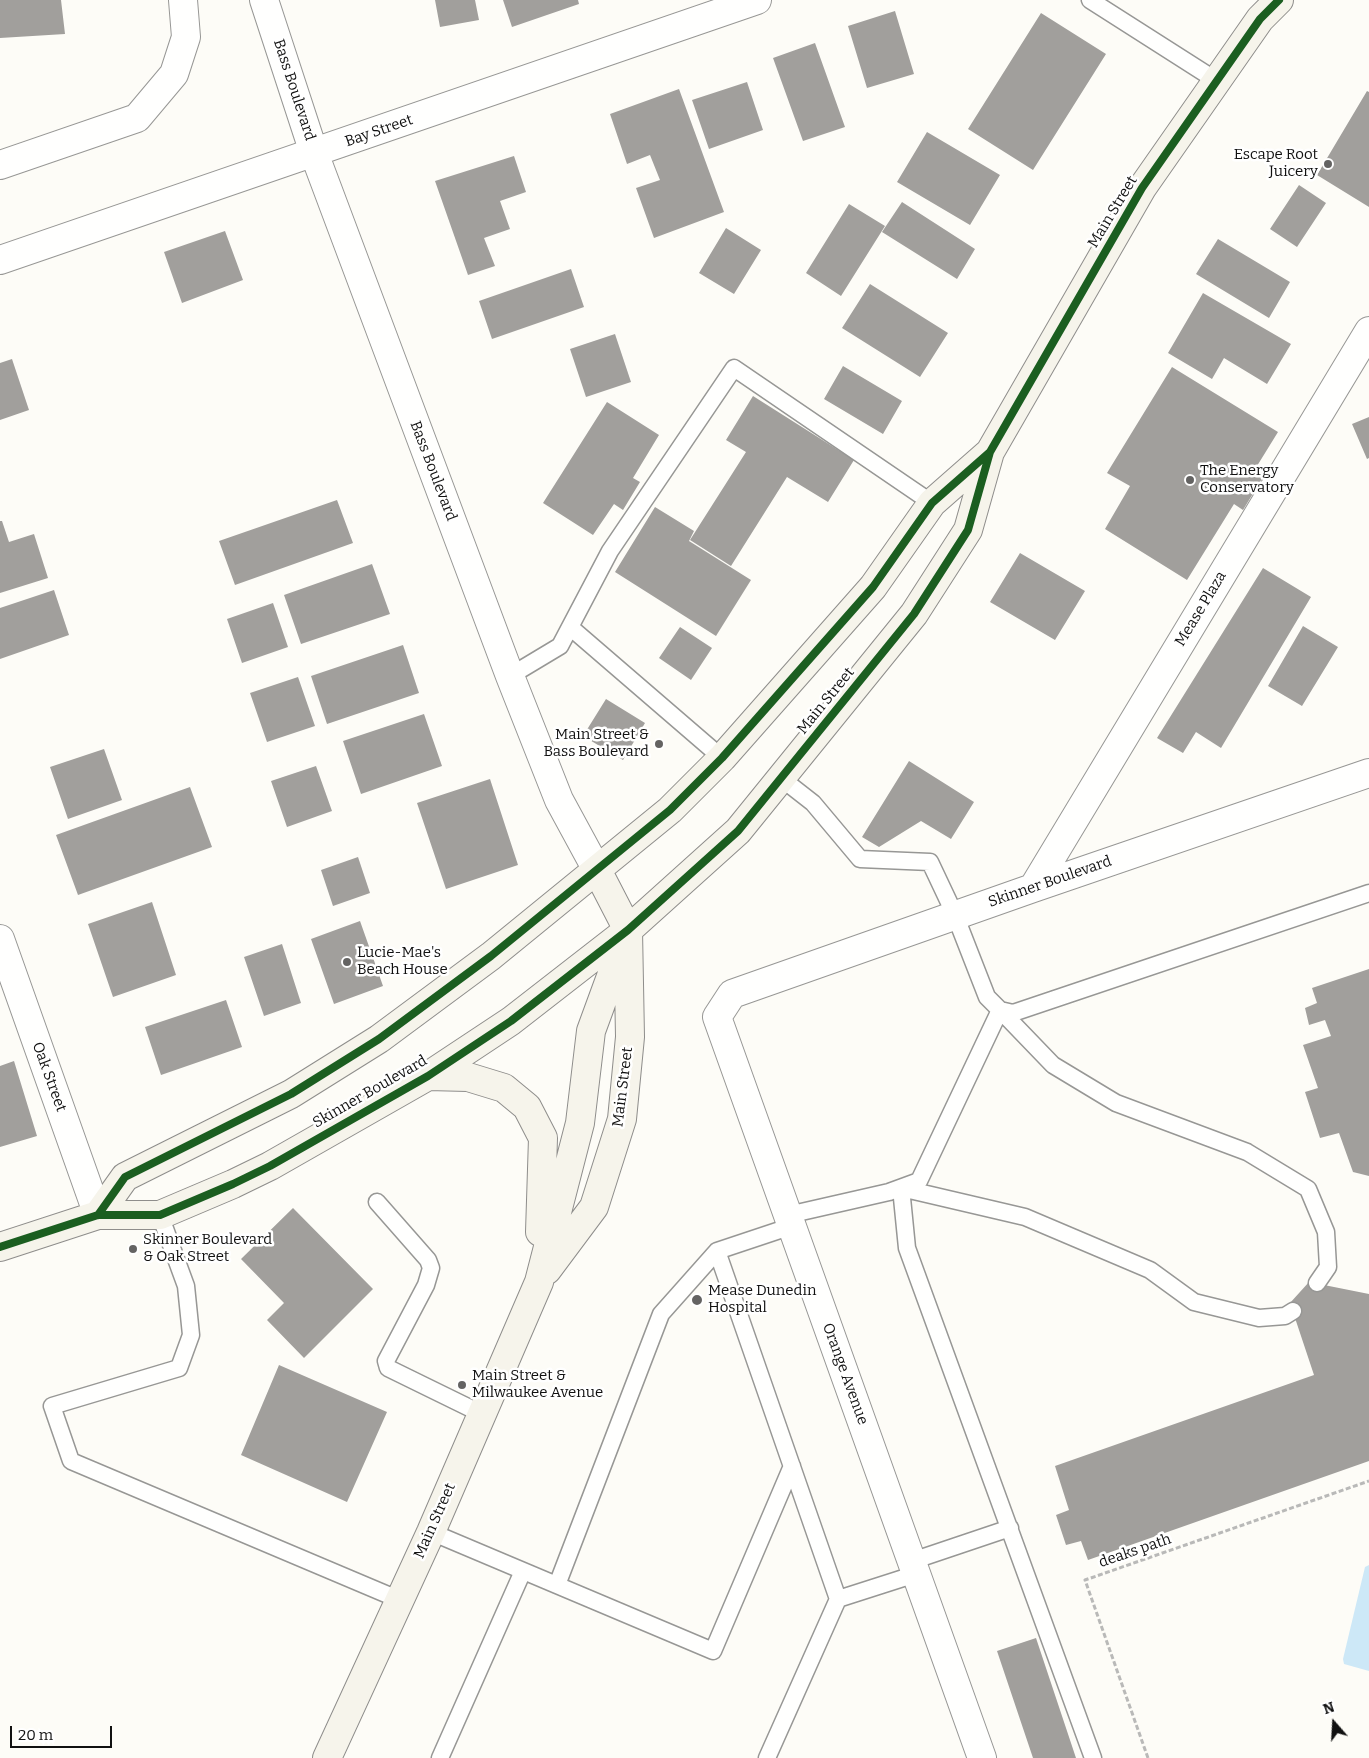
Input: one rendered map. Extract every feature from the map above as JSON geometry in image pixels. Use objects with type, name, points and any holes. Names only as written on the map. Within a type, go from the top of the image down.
[{"type":"main road","name":"Main Street","points":[[327,1758],[431,1532],[539,1282],[580,1123],[591,1031],[628,930],[738,831],[914,614],[968,530],[990,452],[1142,188],[1260,19],[1279,0]]},
{"type":"main road","name":"Main Street","points":[[597,870],[670,810],[722,758],[874,587],[932,503],[990,452]]},
{"type":"main road","name":"Bass Boulevard","points":[[597,870],[628,930]]},
{"type":"main road","points":[[98,1215],[125,1178],[291,1094],[378,1039],[491,956],[597,870]]},
{"type":"main road","name":"Main Street","points":[[539,1282],[594,1207],[622,1119],[630,1037],[628,930]]},
{"type":"main road","name":"Skinner Boulevard","points":[[0,1247],[98,1215],[160,1215],[270,1166],[428,1076],[524,1012],[628,930]]},
{"type":"main road","points":[[428,1076],[468,1077],[504,1088],[527,1107],[543,1138],[539,1282]]},
{"type":"street","points":[[0,165],[137,118],[174,74],[186,37],[183,0]]},
{"type":"street","name":"Bass Boulevard","points":[[264,0],[314,153],[510,676],[559,800],[597,870]]},
{"type":"street","name":"Bay Street","points":[[0,260],[757,0]]},
{"type":"street","name":"Mease Plaza","points":[[1033,888],[1369,331]]},
{"type":"street","name":"Skinner Boulevard","points":[[732,994],[955,915],[1369,773]]},
{"type":"street","name":"Oak Street","points":[[0,939],[98,1215]]},
{"type":"street","name":"Orange Avenue","points":[[732,994],[717,1017],[982,1758]]},
{"type":"lane","points":[[1090,0],[1217,80]]},
{"type":"lane","points":[[510,676],[560,646],[610,551],[734,368],[932,503]]},
{"type":"lane","points":[[570,627],[722,758]]},
{"type":"lane","points":[[781,778],[813,803],[860,858],[930,862],[955,915],[987,997],[1053,1064],[1116,1103],[1247,1152],[1308,1188],[1326,1232],[1328,1267],[1317,1283]]},
{"type":"lane","points":[[1000,1010],[1013,1013],[1369,893]]},
{"type":"lane","points":[[556,1585],[661,1314],[717,1252],[790,1220],[889,1192],[919,1181],[1000,1010]]},
{"type":"lane","points":[[900,1188],[1025,1217],[1150,1270],[1194,1302],[1259,1318],[1285,1316],[1293,1311]]},
{"type":"lane","points":[[900,1188],[907,1248],[1092,1758]]},
{"type":"lane","points":[[376,1202],[428,1260],[431,1268],[426,1285],[386,1361],[388,1368],[482,1414]]},
{"type":"lane","points":[[160,1215],[186,1286],[191,1335],[179,1368],[52,1406],[71,1461],[400,1600]]},
{"type":"lane","points":[[717,1252],[838,1599],[768,1758]]},
{"type":"lane","points":[[431,1532],[713,1651],[792,1466]]},
{"type":"lane","points":[[838,1599],[1010,1528]]},
{"type":"lane","points":[[440,1758],[523,1571]]},
{"type":"water","points":[[1369,1565],[1369,1671],[1344,1664],[1343,1659],[1365,1567]]},
{"type":"building","points":[[0,0],[61,0],[65,34],[0,38]]},
{"type":"building","points":[[435,0],[475,0],[479,20],[440,27]]},
{"type":"building","points":[[503,0],[578,0],[579,4],[512,27]]},
{"type":"building","points":[[895,11],[914,74],[867,88],[848,26]]},
{"type":"building","points":[[1041,13],[1106,54],[1033,170],[968,129]]},
{"type":"building","points":[[815,43],[845,127],[803,141],[773,58]]},
{"type":"building","points":[[747,82],[763,130],[709,149],[692,100]]},
{"type":"building","points":[[679,89],[724,212],[654,238],[636,188],[660,180],[650,155],[627,164],[610,114]]},
{"type":"building","points":[[1367,91],[1369,92],[1369,207],[1317,175]]},
{"type":"building","points":[[927,132],[1000,175],[970,225],[897,182]]},
{"type":"building","points":[[514,156],[526,192],[500,201],[510,229],[484,238],[495,266],[468,275],[435,181]]},
{"type":"building","points":[[1299,185],[1326,203],[1297,247],[1270,229]]},
{"type":"building","points":[[902,202],[975,249],[957,279],[882,232]]},
{"type":"building","points":[[849,204],[885,226],[841,296],[806,273]]},
{"type":"building","points":[[726,228],[761,250],[734,294],[699,273]]},
{"type":"building","points":[[225,231],[243,280],[182,303],[164,252]]},
{"type":"building","points":[[1218,239],[1290,282],[1269,318],[1196,274]]},
{"type":"building","points":[[571,269],[584,307],[492,339],[479,301]]},
{"type":"building","points":[[870,284],[948,333],[920,377],[842,328]]},
{"type":"building","points":[[1203,293],[1291,344],[1267,384],[1224,358],[1212,379],[1168,353]]},
{"type":"building","points":[[615,334],[631,382],[586,397],[570,349]]},
{"type":"building","points":[[12,359],[29,410],[0,420],[0,363]]},
{"type":"building","points":[[843,366],[902,401],[883,434],[824,399]]},
{"type":"building","name":"The Energy Conservatory","points":[[1172,367],[1278,432],[1257,466],[1266,472],[1243,510],[1234,504],[1187,580],[1105,529],[1130,486],[1107,473]]},
{"type":"building","points":[[753,396],[854,460],[828,502],[787,477],[731,566],[690,540],[746,452],[726,440]]},
{"type":"building","points":[[607,402],[659,435],[633,478],[640,482],[623,510],[614,504],[593,535],[543,503]]},
{"type":"building","points":[[1369,417],[1369,458],[1367,459],[1352,424]]},
{"type":"building","points":[[337,500],[353,543],[235,585],[219,541]]},
{"type":"building","points":[[655,507],[694,531],[689,541],[751,580],[716,636],[615,572]]},
{"type":"building","points":[[0,521],[2,521],[9,542],[34,534],[48,578],[0,593]]},
{"type":"building","points":[[1020,553],[1085,591],[1055,640],[990,602]]},
{"type":"building","points":[[372,564],[390,614],[301,644],[284,595]]},
{"type":"building","points":[[1263,568],[1311,597],[1221,748],[1196,732],[1183,753],[1157,738]]},
{"type":"building","points":[[54,590],[69,635],[0,659],[0,608]]},
{"type":"building","points":[[273,603],[288,647],[242,663],[227,619]]},
{"type":"building","points":[[1303,626],[1338,647],[1302,706],[1268,686]]},
{"type":"building","points":[[680,627],[712,648],[691,680],[659,658]]},
{"type":"building","points":[[403,645],[419,693],[327,724],[311,676]]},
{"type":"building","points":[[298,677],[315,726],[267,742],[250,693]]},
{"type":"building","points":[[606,699],[645,723],[623,760],[583,736]]},
{"type":"building","points":[[424,714],[442,766],[361,794],[343,741]]},
{"type":"building","points":[[104,749],[122,800],[68,819],[50,767]]},
{"type":"building","points":[[909,761],[974,802],[951,839],[921,821],[879,847],[862,837]]},
{"type":"building","points":[[316,766],[332,811],[287,827],[271,781]]},
{"type":"building","points":[[490,779],[518,865],[446,889],[417,803]]},
{"type":"building","points":[[190,787],[212,847],[78,895],[56,835]]},
{"type":"building","points":[[358,857],[370,893],[333,906],[321,870]]},
{"type":"building","points":[[152,902],[176,975],[113,997],[88,924]]},
{"type":"building","name":"Lucie-Mae's Beach House","points":[[360,921],[383,986],[334,1004],[311,939]]},
{"type":"building","points":[[282,944],[301,1003],[264,1016],[244,957]]},
{"type":"building","points":[[1369,969],[1369,1176],[1353,1172],[1339,1133],[1320,1138],[1305,1092],[1318,1088],[1303,1045],[1331,1036],[1325,1020],[1309,1025],[1305,1008],[1317,1003],[1312,988]]},
{"type":"building","points":[[226,1000],[242,1047],[161,1075],[145,1027]]},
{"type":"building","points":[[14,1061],[37,1136],[0,1147],[0,1066]]},
{"type":"building","points":[[293,1208],[373,1289],[304,1358],[267,1320],[284,1303],[241,1259]]},
{"type":"building","points":[[1309,1282],[1369,1294],[1369,1461],[1088,1560],[1081,1541],[1066,1545],[1056,1515],[1069,1510],[1055,1466],[1314,1375],[1290,1303]]},
{"type":"building","points":[[279,1365],[387,1412],[347,1502],[241,1455]]},
{"type":"building","points":[[1036,1638],[1076,1758],[1033,1758],[997,1651]]},
{"type":"cycle path","points":[[0,1247],[98,1215],[160,1215],[270,1166],[428,1076],[511,1021],[628,930],[738,831],[914,614],[968,530],[990,452],[1142,188],[1260,19],[1279,0]]},
{"type":"cycle path","points":[[98,1215],[125,1177],[291,1094],[379,1039],[491,956],[670,810],[722,758],[873,587],[932,503],[990,452]]},
{"type":"place","name":"Escape Root Juicery","points":[[1328,164]]},
{"type":"place","name":"The Energy Conservatory","points":[[1190,480]]},
{"type":"place","name":"Main Street & Bass Boulevard","points":[[659,744]]},
{"type":"place","name":"Lucie-Mae's Beach House","points":[[347,962]]},
{"type":"place","name":"Skinner Boulevard & Oak Street","points":[[133,1249]]},
{"type":"place","name":"Mease Dunedin Hospital","points":[[697,1300]]},
{"type":"place","name":"Main Street & Milwaukee Avenue","points":[[462,1385]]}]
